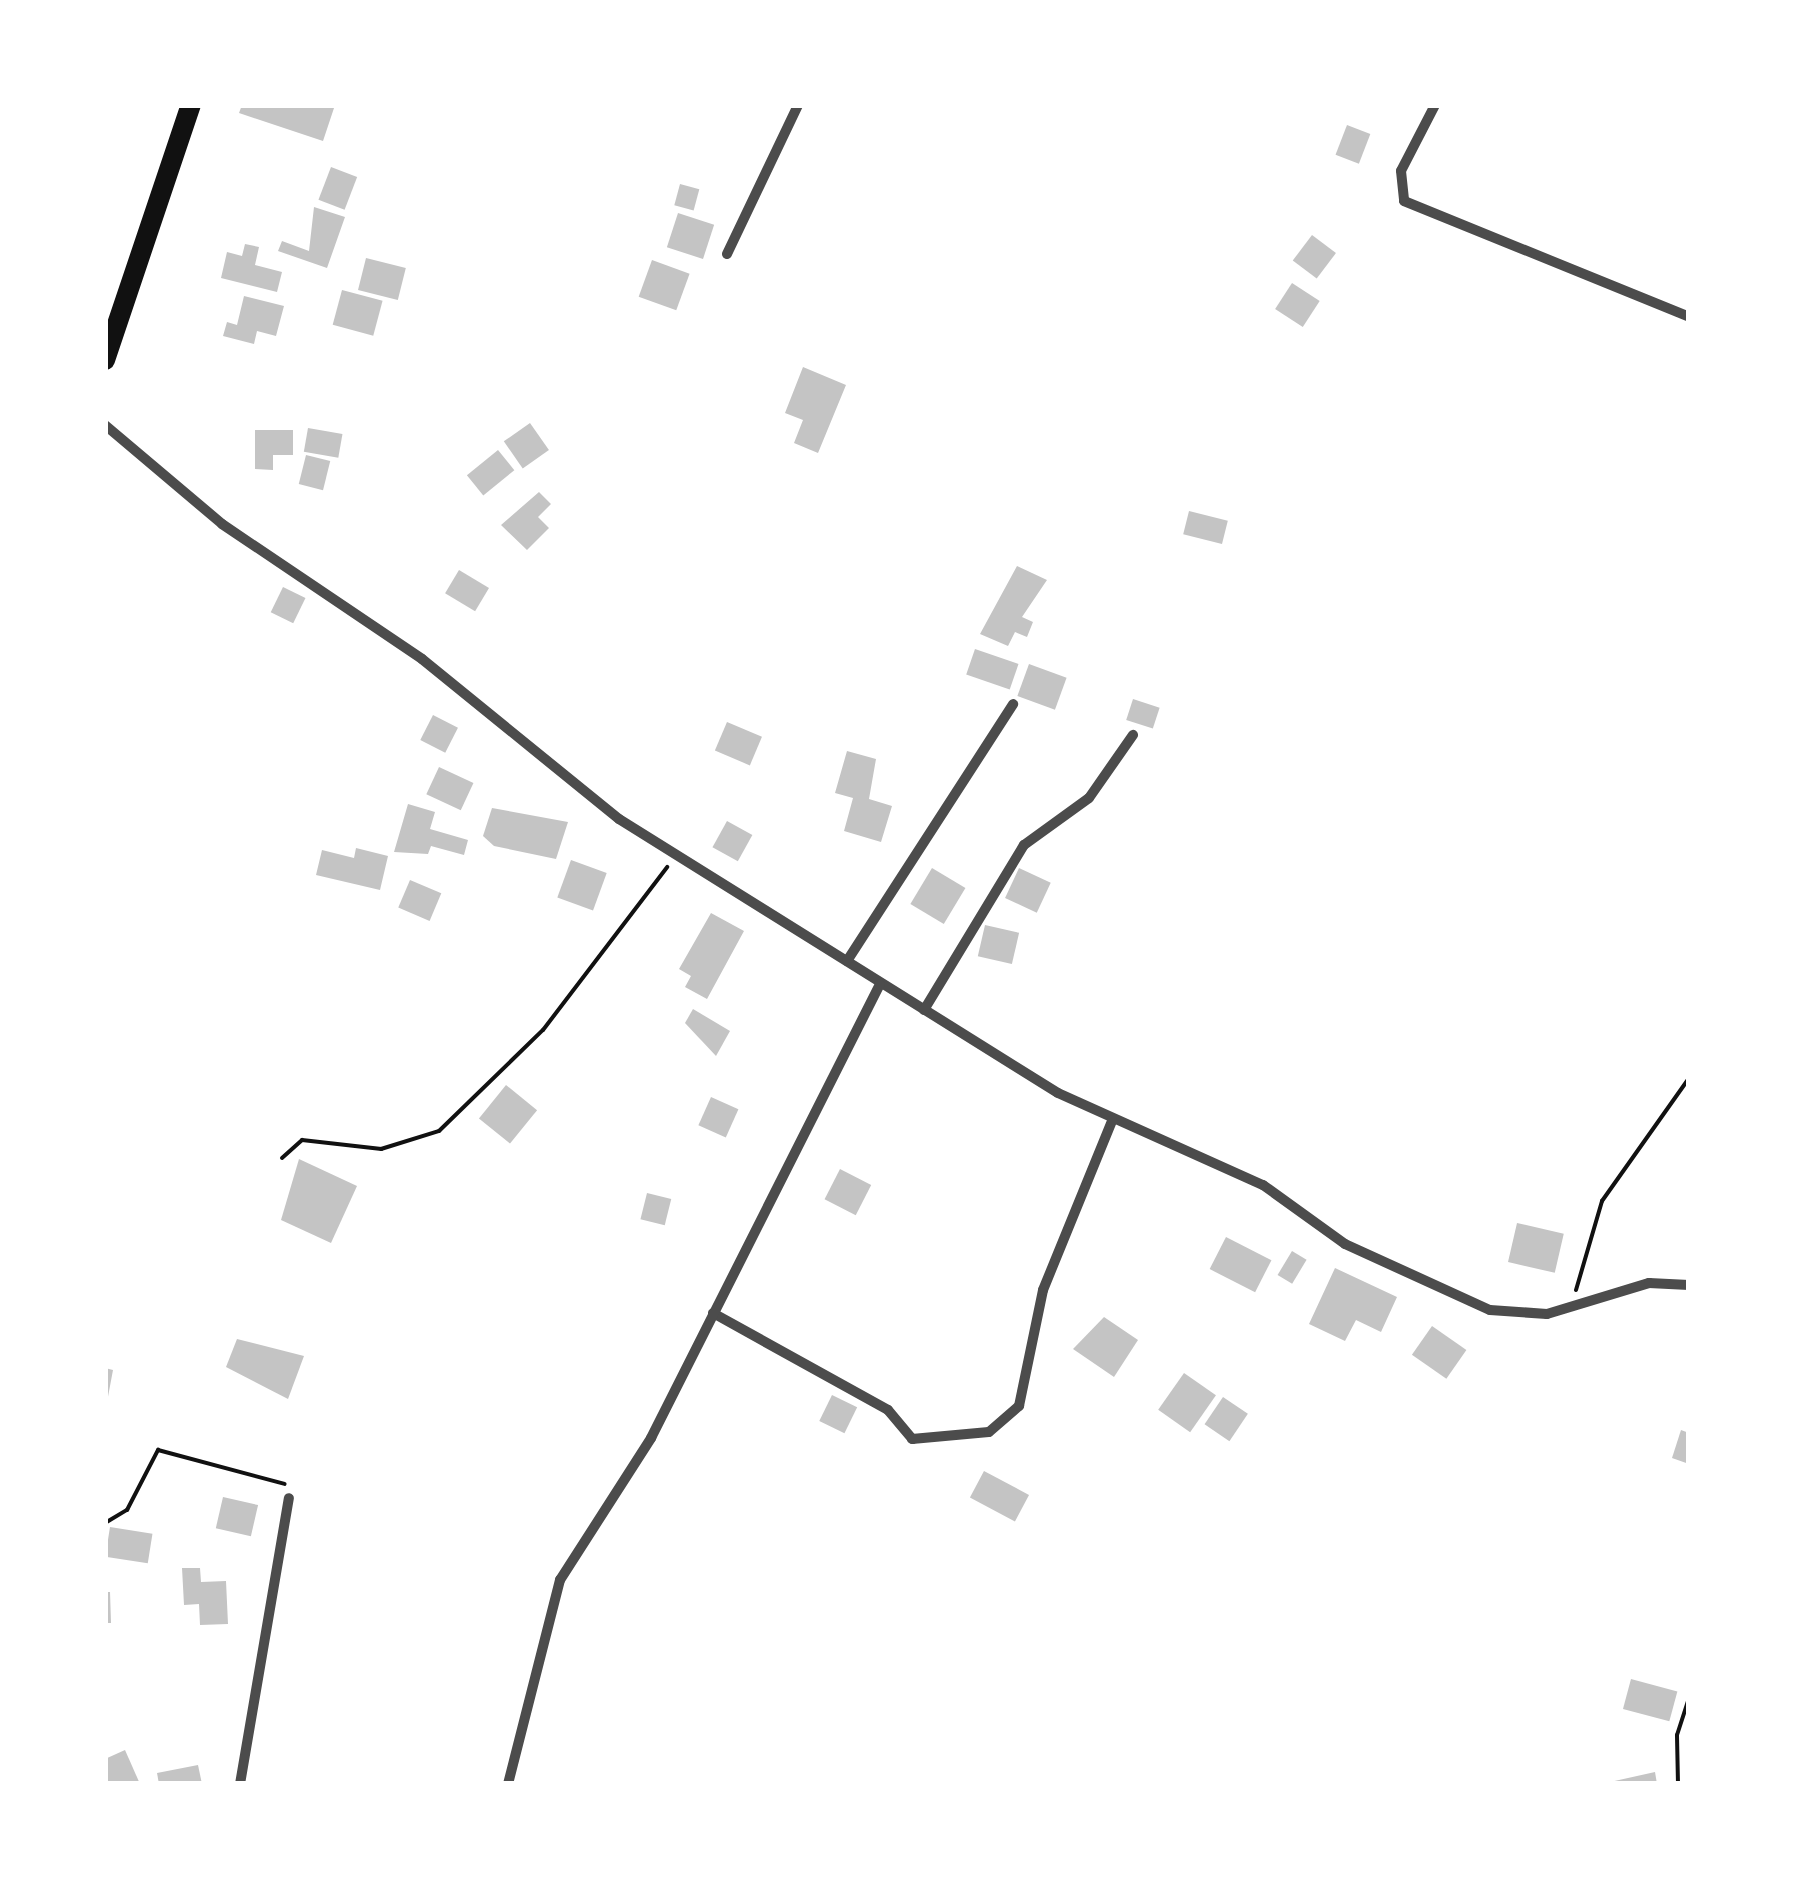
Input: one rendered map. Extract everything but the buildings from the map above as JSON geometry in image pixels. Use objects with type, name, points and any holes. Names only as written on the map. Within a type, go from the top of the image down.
[{"type":"main road","points":[[105,360],[191,105]]},
{"type":"street","points":[[726,254],[798,105]]},
{"type":"street","points":[[1436,105],[1400,171],[1404,201],[1689,317]]},
{"type":"street","points":[[105,425],[222,524],[422,659],[675,855],[880,984],[1112,1121],[1262,1185],[1345,1244],[1490,1310],[1571,1309],[1648,1282],[1689,1285]]},
{"type":"street","points":[[847,961],[1013,704]]},
{"type":"street","points":[[924,1010],[1012,860],[1088,798],[1132,734]]},
{"type":"street","points":[[508,1784],[560,1580],[651,1438],[880,984]]},
{"type":"street","points":[[714,1313],[888,1410],[912,1439],[988,1432],[1019,1406],[1043,1290],[1112,1121]]},
{"type":"street","points":[[240,1784],[289,1498]]},
{"type":"path","points":[[282,1158],[302,1140],[381,1149],[439,1132],[543,1030],[675,855]]},
{"type":"path","points":[[1571,1309],[1602,1201],[1689,1078]]},
{"type":"path","points":[[105,1524],[128,1510],[158,1450],[266,1474],[284,1483],[289,1498]]},
{"type":"path","points":[[1678,1784],[1677,1735],[1689,1698]]}]
